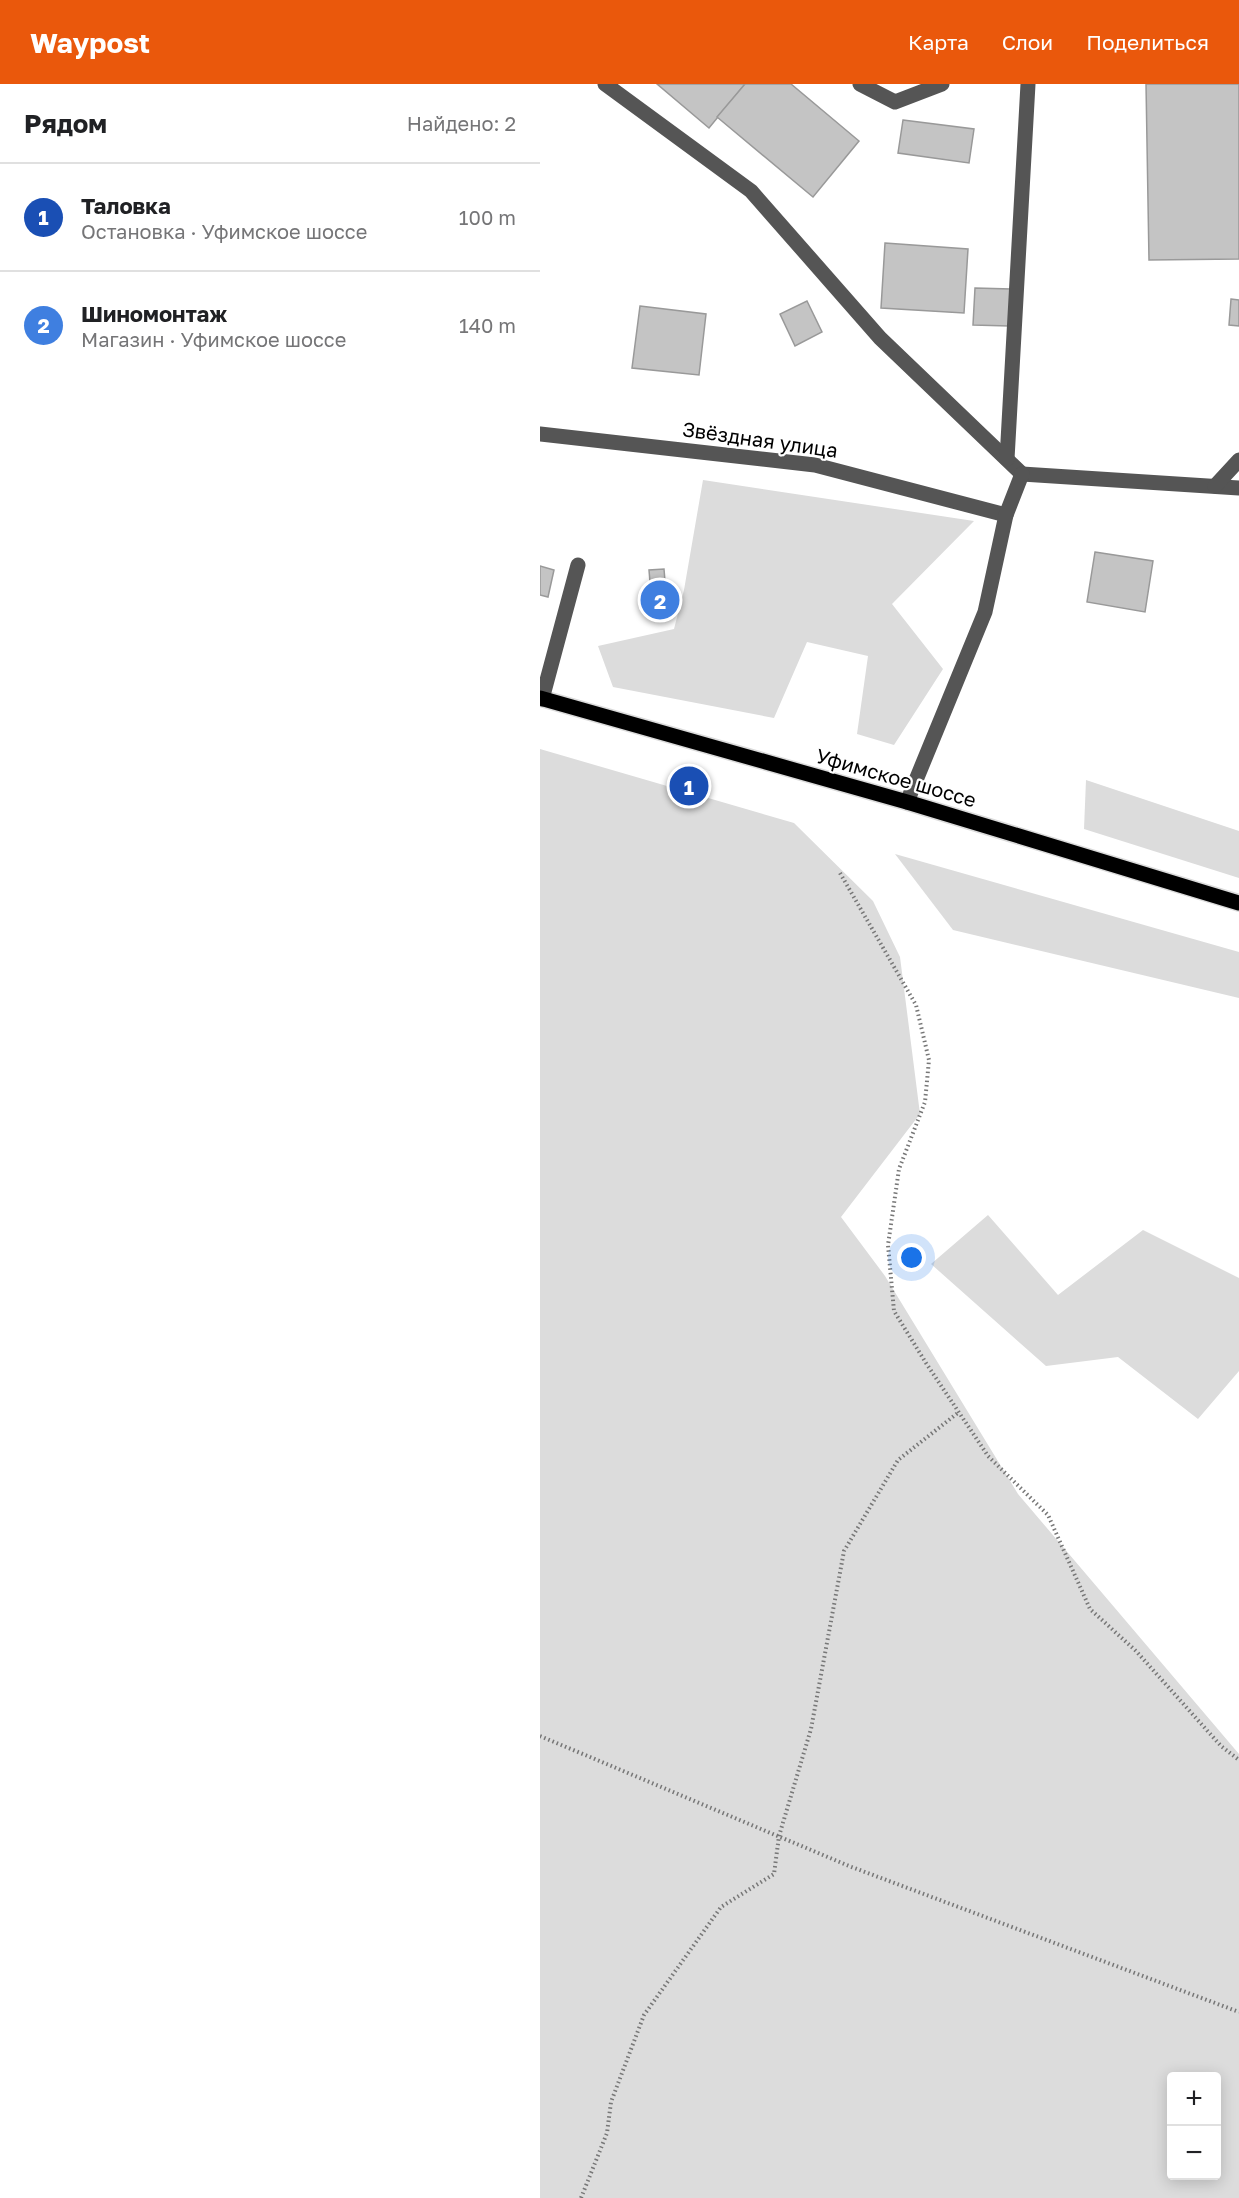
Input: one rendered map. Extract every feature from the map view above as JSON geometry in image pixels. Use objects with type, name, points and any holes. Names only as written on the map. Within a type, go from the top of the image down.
[{"type":"main road","name":"Уфимское шоссе","points":[[541,698],[907,802],[1239,903]]},
{"type":"street","points":[[606,84],[751,191],[880,338],[1022,474],[1239,488]]},
{"type":"street","points":[[860,84],[895,102],[942,84]]},
{"type":"street","points":[[1006,459],[1028,84]]},
{"type":"street","name":"Звёздная улица","points":[[540,434],[815,465],[1006,515]]},
{"type":"street","points":[[1215,486],[1239,460]]},
{"type":"street","points":[[907,802],[985,612],[1006,515],[1022,474]]},
{"type":"street","points":[[541,698],[578,565]]},
{"type":"path","points":[[840,873],[916,1005],[929,1060],[925,1102],[899,1169],[888,1245],[894,1311],[988,1456],[1048,1515],[1090,1609],[1136,1651],[1221,1746],[1239,1760]]},
{"type":"path","points":[[581,2198],[607,2133],[611,2102],[644,2015],[721,1907],[774,1874],[779,1836],[811,1729],[844,1551],[898,1460],[958,1412]]},
{"type":"path","points":[[540,1736],[849,1866],[1239,2012]]},
{"type":"shaded area","points":[[703,480],[974,521],[892,604],[943,669],[894,745],[857,734],[868,656],[807,642],[774,718],[613,687],[598,646],[674,629],[684,590]]},
{"type":"shaded area","points":[[540,749],[794,823],[873,901],[900,957],[920,1114],[841,1217],[885,1276],[1018,1494],[1239,1754],[1239,2198],[540,2198]]},
{"type":"shaded area","points":[[1086,780],[1239,831],[1239,878],[1084,829]]},
{"type":"shaded area","points":[[895,854],[1239,952],[1239,998],[953,930]]},
{"type":"shaded area","points":[[988,1215],[1058,1295],[1143,1230],[1239,1278],[1239,1371],[1198,1419],[1118,1357],[1046,1366],[931,1264]]},
{"type":"building","points":[[657,84],[745,84],[709,128]]},
{"type":"building","points":[[745,84],[791,84],[859,141],[813,197],[717,117]]},
{"type":"building","points":[[1146,84],[1239,84],[1239,259],[1149,260]]},
{"type":"building","points":[[903,120],[974,129],[969,163],[898,153]]},
{"type":"building","points":[[885,243],[968,249],[964,313],[881,308]]},
{"type":"building","points":[[975,288],[1011,289],[1009,326],[973,325]]},
{"type":"building","points":[[1231,299],[1239,300],[1239,326],[1229,325]]},
{"type":"building","points":[[807,301],[822,332],[795,346],[780,314]]},
{"type":"building","points":[[640,306],[706,314],[699,375],[632,368]]},
{"type":"building","points":[[1095,552],[1153,561],[1145,612],[1087,602]]},
{"type":"building","points":[[540,566],[554,570],[548,597],[540,595]]},
{"type":"building","points":[[664,569],[668,618],[653,619],[649,570]]},
{"type":"place","name":"Шиномонтаж","points":[[660,600]]},
{"type":"place","name":"Таловка","points":[[689,786]]}]
